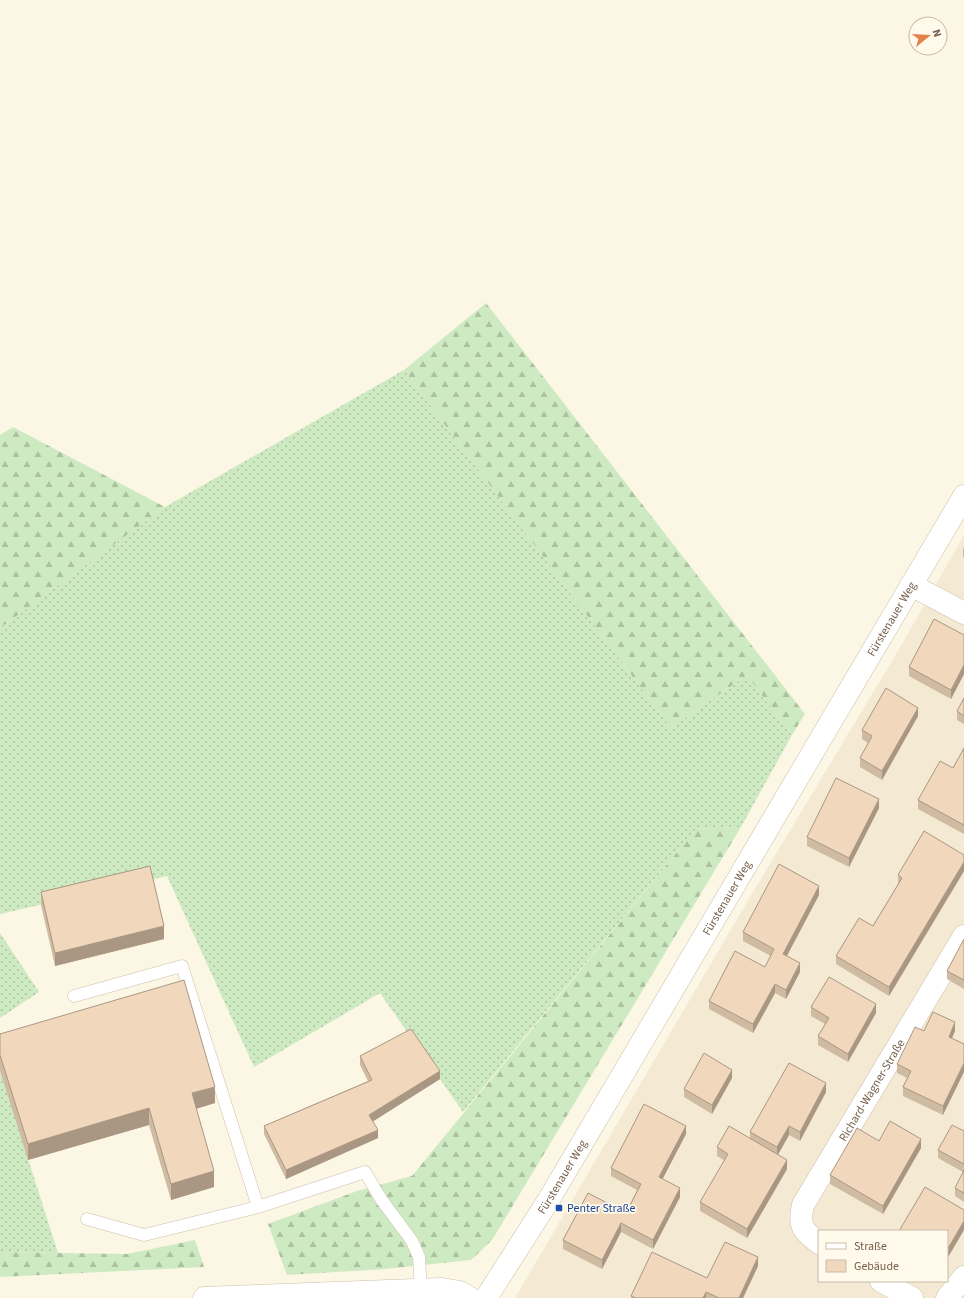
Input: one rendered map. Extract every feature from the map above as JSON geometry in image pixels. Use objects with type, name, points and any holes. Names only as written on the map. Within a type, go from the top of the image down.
[{"type":"street","name":"Fürstenauer Weg","points":[[486,1298],[552,1194],[964,496]]},
{"type":"street","points":[[911,585],[964,613]]},
{"type":"street","name":"Richard-Wagner-Straße","points":[[818,1242],[802,1227],[800,1219],[803,1205],[964,936]]},
{"type":"street","points":[[947,1298],[964,1277]]},
{"type":"street","points":[[883,1282],[912,1298]]},
{"type":"street","points":[[204,1298],[442,1289],[460,1292],[470,1298]]},
{"type":"lane","points":[[74,996],[182,966],[258,1207]]},
{"type":"lane","points":[[87,1219],[144,1235],[258,1207],[366,1172],[381,1199],[412,1241],[419,1257],[421,1290]]},
{"type":"shaded area","points":[[964,535],[964,1298],[515,1298],[747,902],[898,651]]},
{"type":"green space","points":[[486,303],[805,714],[792,735],[747,675],[671,728],[404,370]]},
{"type":"green space","points":[[404,370],[671,728],[747,675],[792,735],[741,827],[696,829],[463,1112],[380,993],[254,1067],[167,876],[0,914],[0,628],[165,507]]},
{"type":"green space","points":[[13,427],[165,507],[0,628],[0,435]]},
{"type":"green space","points":[[741,827],[492,1240],[471,1260],[385,1269],[287,1275],[268,1224],[357,1191],[412,1176],[696,829]]},
{"type":"green space","points":[[0,933],[39,992],[0,1018]]},
{"type":"green space","points":[[0,1071],[58,1253],[0,1252]]},
{"type":"green space","points":[[195,1240],[204,1267],[0,1277],[0,1252],[127,1254]]},
{"type":"building","points":[[934,619],[964,635],[964,665],[951,690],[909,667]]},
{"type":"building","points":[[886,688],[918,708],[882,771],[860,758],[872,736],[862,730]]},
{"type":"building","points":[[964,698],[964,716],[957,711]]},
{"type":"building","points":[[964,748],[964,825],[918,800],[940,761],[953,768]]},
{"type":"building","points":[[836,778],[879,799],[849,858],[807,837]]},
{"type":"building","points":[[924,831],[964,855],[964,862],[889,987],[836,956],[859,918],[873,926],[902,878],[898,875]]},
{"type":"building","points":[[779,864],[819,886],[783,954],[800,963],[786,990],[775,984],[753,1024],[709,1001],[735,951],[765,967],[774,949],[743,932]]},
{"type":"building","points":[[150,866],[164,926],[55,953],[41,892]]},
{"type":"building","points":[[964,939],[964,980],[947,971]]},
{"type":"building","points":[[829,977],[876,1004],[848,1054],[818,1036],[829,1018],[811,1007]]},
{"type":"building","points":[[184,980],[215,1087],[192,1093],[214,1171],[171,1184],[149,1108],[28,1144],[0,1055],[0,1034]]},
{"type":"building","points":[[933,1012],[955,1022],[949,1037],[964,1044],[964,1063],[943,1106],[903,1087],[911,1071],[897,1064],[915,1027],[924,1031]]},
{"type":"building","points":[[411,1029],[440,1071],[369,1115],[378,1130],[286,1170],[264,1126],[372,1080],[360,1056]]},
{"type":"building","points":[[704,1053],[732,1070],[712,1105],[684,1089]]},
{"type":"building","points":[[789,1063],[826,1083],[800,1132],[789,1126],[777,1147],[750,1132]]},
{"type":"building","points":[[644,1104],[686,1126],[659,1177],[680,1188],[653,1240],[621,1223],[602,1260],[563,1240],[588,1193],[626,1213],[641,1184],[611,1168]]},
{"type":"building","points":[[890,1121],[921,1139],[883,1206],[830,1175],[857,1128],[879,1141]]},
{"type":"building","points":[[952,1125],[964,1131],[964,1164],[938,1150]]},
{"type":"building","points":[[729,1126],[787,1160],[747,1229],[700,1202],[728,1154],[717,1147]]},
{"type":"building","points":[[964,1170],[964,1193],[955,1188]]},
{"type":"building","points":[[925,1187],[964,1210],[964,1221],[948,1248],[948,1230],[900,1230]]},
{"type":"building","points":[[725,1242],[758,1257],[739,1298],[719,1298],[706,1292],[703,1298],[636,1298],[631,1296],[652,1252],[707,1278]]},
{"type":"place","name":"Penter Straße","points":[[559,1208]]}]
